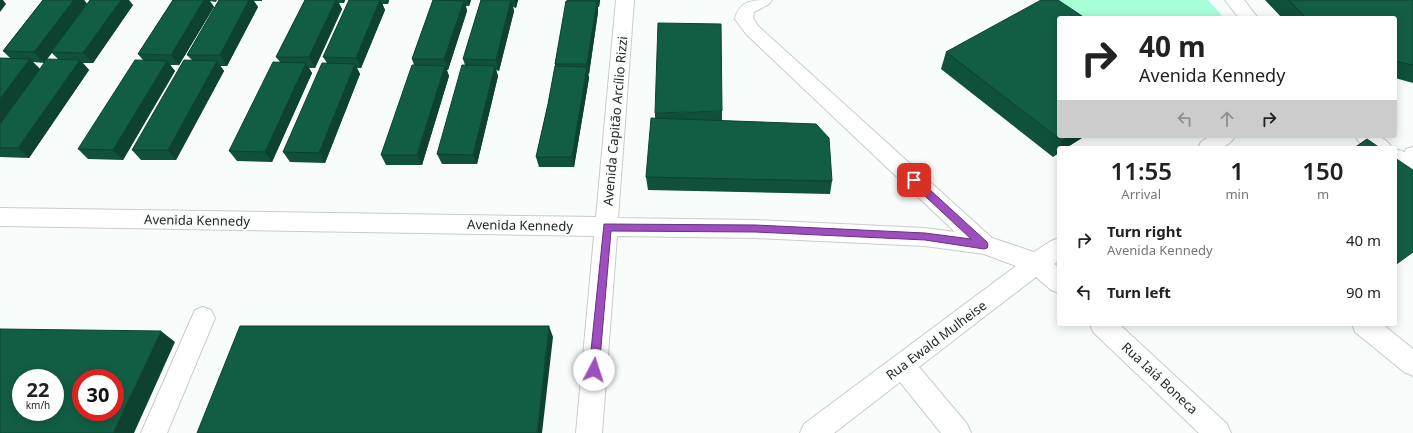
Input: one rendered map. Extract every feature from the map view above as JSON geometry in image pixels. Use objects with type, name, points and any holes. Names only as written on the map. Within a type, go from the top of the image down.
[{"type":"street","name":"Avenida Capitão Arcílio Rizzi","points":[[589,433],[625,0]]},
{"type":"street","points":[[763,0],[750,6],[745,12],[744,19],[752,30],[984,245]]},
{"type":"street","points":[[1234,0],[1248,16]]},
{"type":"street","points":[[1211,146],[1222,138]]},
{"type":"street","points":[[1368,138],[1379,146]]},
{"type":"street","name":"Avenida Kennedy","points":[[0,217],[755,228],[925,236],[984,245],[1038,262]]},
{"type":"street","name":"Rua Ewald Mulheise","points":[[813,433],[1038,262],[1057,249]]},
{"type":"street","points":[[1038,262],[1057,281]]},
{"type":"street","points":[[154,433],[203,318]]},
{"type":"street","name":"Rua Iaiá Boneca","points":[[1104,326],[1218,433]]},
{"type":"street","points":[[1366,326],[1413,364]]},
{"type":"street","points":[[902,366],[958,433]]},
{"type":"green space","points":[[1051,0],[1208,0],[1222,16],[1074,16]]},
{"type":"building","points":[[43,0],[74,0],[34,52],[3,51]]},
{"type":"building","points":[[90,0],[121,0],[83,53],[51,52]]},
{"type":"building","points":[[173,0],[204,0],[171,55],[138,54]]},
{"type":"building","points":[[219,0],[249,0],[220,55],[187,55]]},
{"type":"building","points":[[305,0],[336,0],[309,57],[276,57]]},
{"type":"building","points":[[349,0],[380,0],[356,58],[323,57]]},
{"type":"building","points":[[433,0],[464,1],[444,59],[412,59]]},
{"type":"building","points":[[481,0],[511,0],[496,60],[463,59]]},
{"type":"building","points":[[1041,0],[1058,0],[1082,16],[1057,16],[1057,137],[946,52]]},
{"type":"building","points":[[1289,0],[1413,0],[1413,65],[1397,61],[1397,16],[1304,16]]},
{"type":"building","points":[[566,1],[597,1],[587,64],[555,64]]},
{"type":"building","points":[[658,23],[721,24],[722,111],[655,113]]},
{"type":"building","points":[[0,58],[30,59],[0,99]]},
{"type":"building","points":[[47,59],[80,60],[18,148],[0,148],[0,124]]},
{"type":"building","points":[[135,60],[167,61],[113,150],[78,149]]},
{"type":"building","points":[[184,60],[217,61],[168,150],[132,150]]},
{"type":"building","points":[[273,62],[306,63],[265,152],[229,151]]},
{"type":"building","points":[[322,63],[355,64],[319,153],[283,152]]},
{"type":"building","points":[[412,65],[445,66],[417,155],[381,155]]},
{"type":"building","points":[[462,65],[495,66],[473,155],[437,154]]},
{"type":"building","points":[[555,66],[587,67],[572,157],[536,157],[548,104]]},
{"type":"building","points":[[651,118],[816,124],[829,138],[832,181],[646,177]]},
{"type":"building","points":[[1058,138],[1067,138],[1062,141]]},
{"type":"building","points":[[1367,139],[1377,146],[1357,146]]},
{"type":"building","points":[[1397,159],[1413,170],[1413,252],[1397,264]]},
{"type":"building","points":[[240,326],[549,326],[537,433],[197,433]]},
{"type":"building","points":[[0,329],[161,331],[124,410],[124,369],[72,369],[72,421],[119,421],[113,433],[0,433]]},
{"type":"route","points":[[594,370],[607,227],[755,228],[925,236],[984,245],[914,180]]}]
